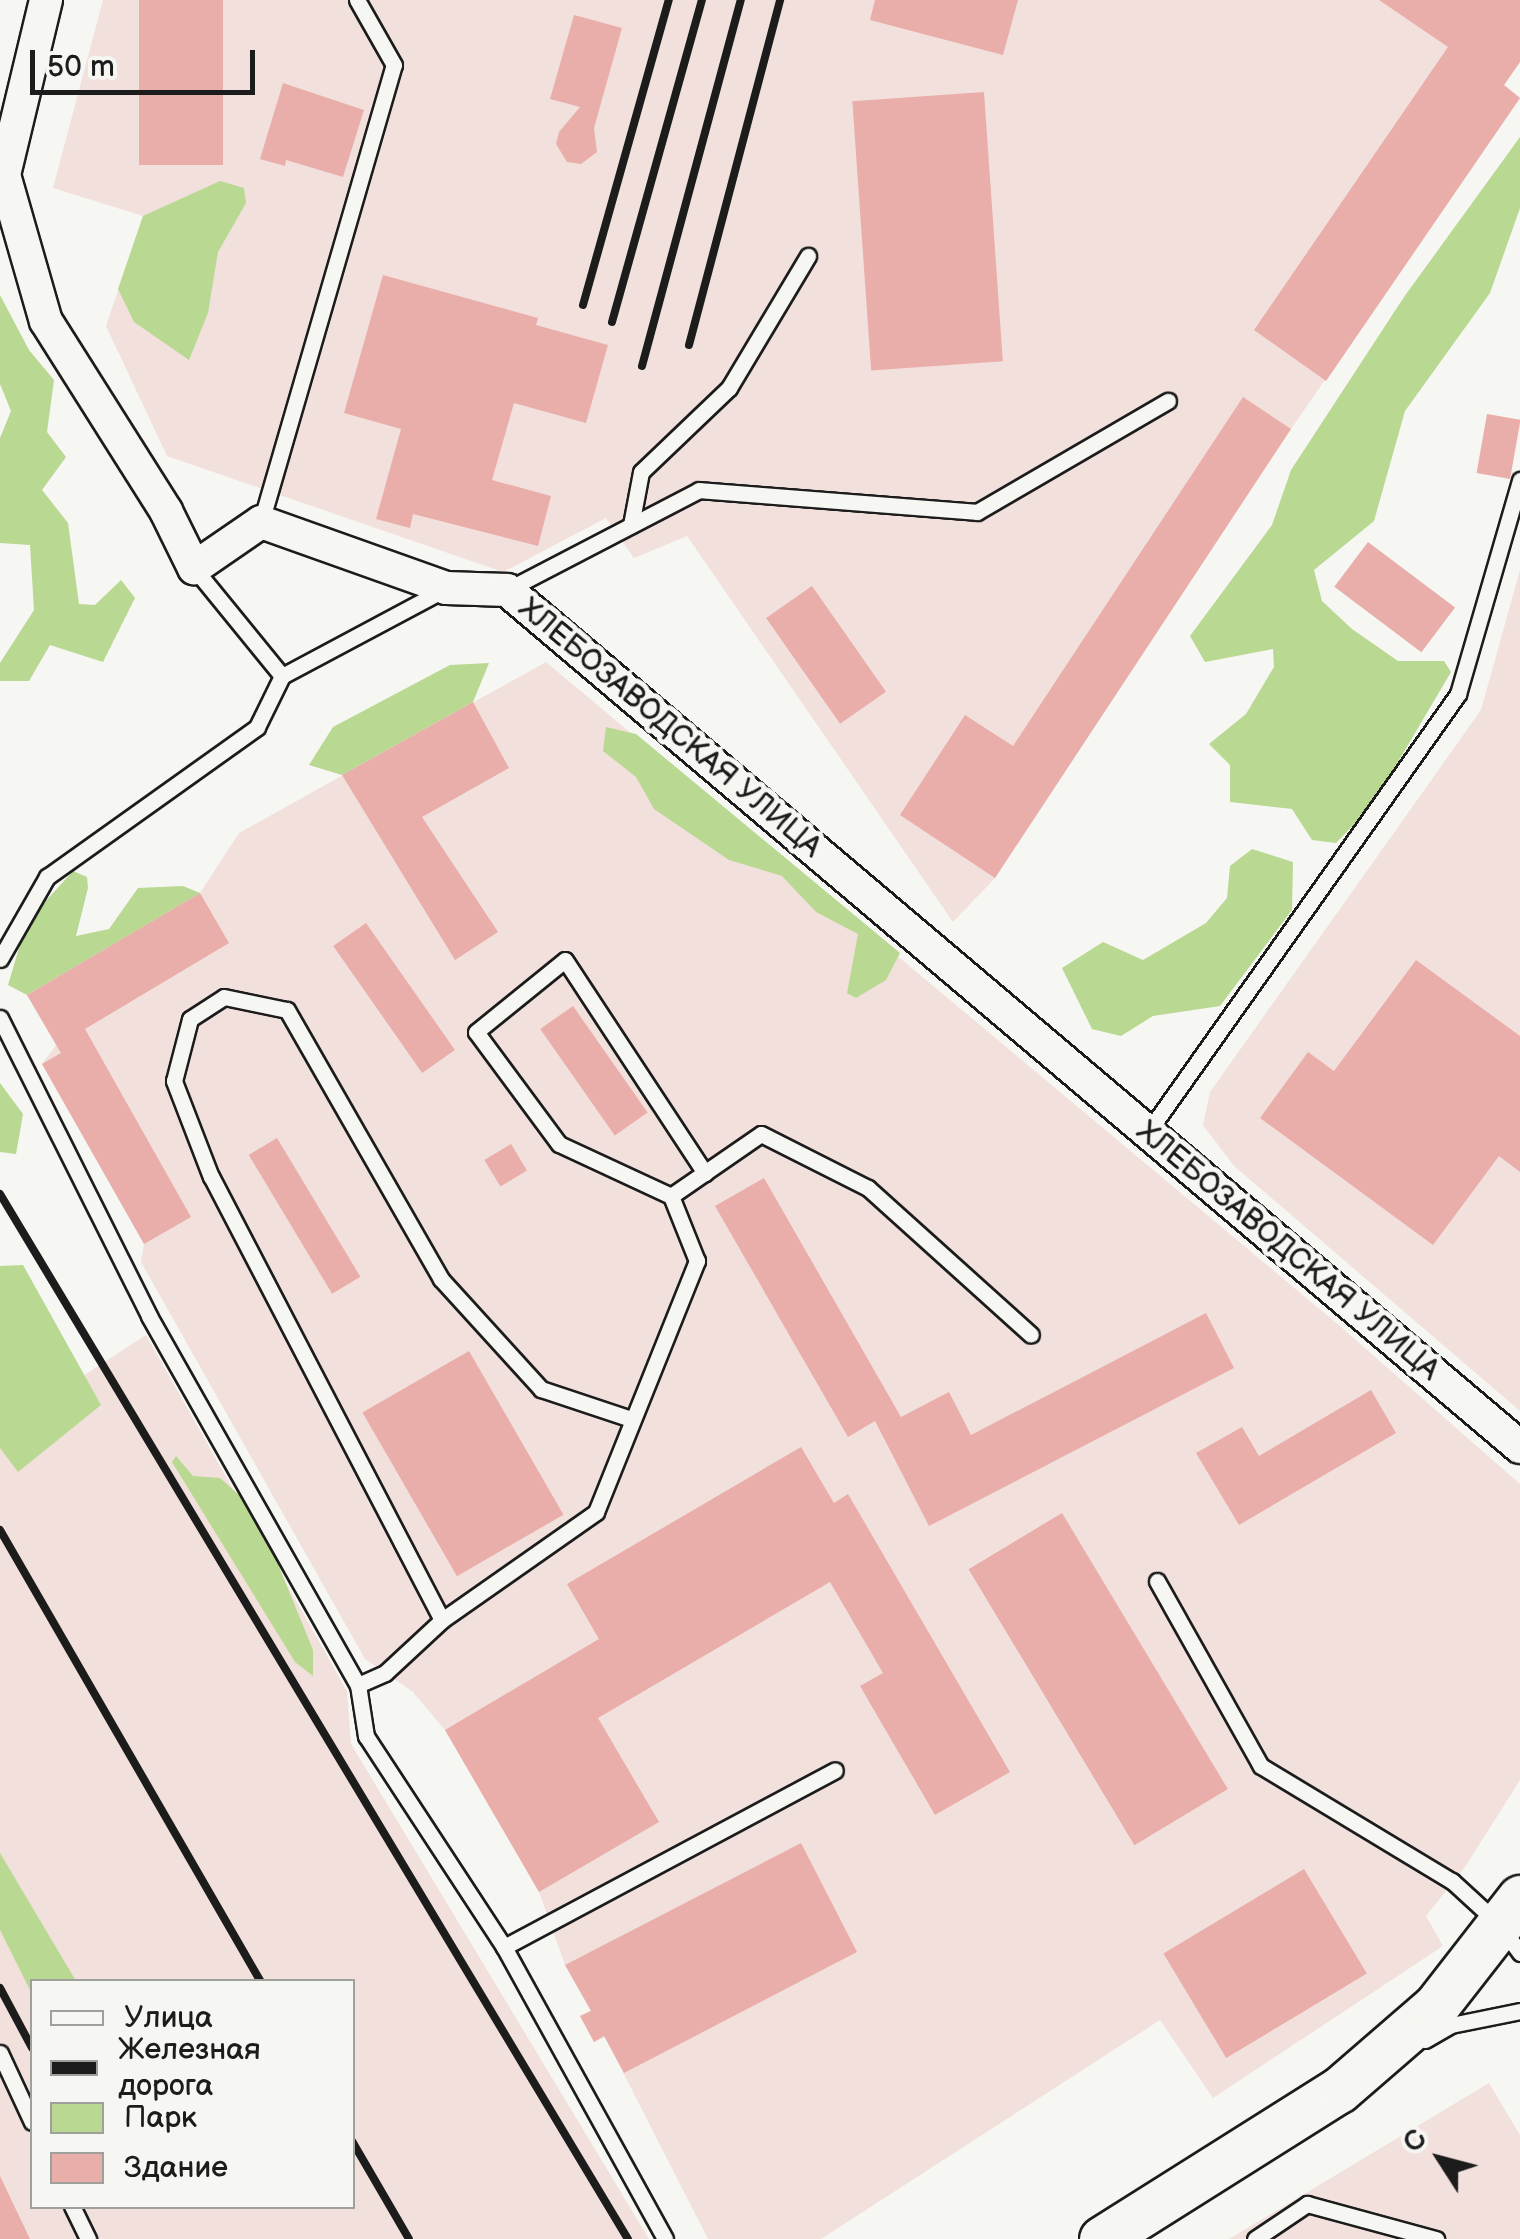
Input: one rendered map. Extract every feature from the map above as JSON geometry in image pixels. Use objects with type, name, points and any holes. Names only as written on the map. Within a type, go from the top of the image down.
[{"type":"main road","points":[[1102,2239],[1339,2090],[1436,2006],[1513,1925]]},
{"type":"street","points":[[46,0],[4,175],[46,321],[166,511],[194,568],[261,522]]},
{"type":"street","name":"ХЛЕБОЗАВОДСКАЯ УЛИЦА","points":[[261,522],[446,588],[507,590],[1520,1447]]},
{"type":"lane","points":[[261,522],[394,65],[357,0]]},
{"type":"lane","points":[[631,525],[640,472],[729,388],[808,256]]},
{"type":"lane","points":[[507,590],[699,490],[976,512],[1168,401]]},
{"type":"lane","points":[[1148,1132],[1458,694],[1520,480]]},
{"type":"lane","points":[[194,568],[282,676]]},
{"type":"lane","points":[[0,960],[47,876],[257,726],[282,676],[446,588]]},
{"type":"lane","points":[[358,1685],[385,1673],[442,1620],[596,1512],[698,1261],[671,1196],[559,1144],[476,1032],[565,960],[705,1173]]},
{"type":"lane","points":[[442,1620],[211,1177],[174,1081],[190,1019],[224,997],[287,1010],[441,1280],[541,1389],[631,1419]]},
{"type":"lane","points":[[0,1018],[150,1316],[358,1685],[366,1736],[504,1947],[665,2239]]},
{"type":"lane","points":[[671,1196],[761,1134],[868,1188],[1031,1335]]},
{"type":"lane","points":[[1157,1581],[1261,1766],[1452,1882],[1513,1925]]},
{"type":"lane","points":[[504,1947],[836,1770]]},
{"type":"lane","points":[[1339,2090],[1451,2025],[1520,2011]]},
{"type":"lane","points":[[0,2053],[30,2118]]},
{"type":"lane","points":[[1255,2239],[1307,2204],[1436,2239]]},
{"type":"lane","points":[[73,2209],[88,2239]]},
{"type":"shaded area","points":[[103,0],[1520,0],[1520,62],[1504,85],[1520,98],[1291,429],[995,878],[953,922],[687,536],[634,558],[606,518],[503,572],[167,456],[106,326],[143,216],[53,188]]},
{"type":"shaded area","points":[[1520,570],[1520,1411],[1234,1166],[1203,1125],[1210,1092],[1481,710]]},
{"type":"shaded area","points":[[546,662],[1341,1327],[1520,1484],[1520,1780],[1465,1867],[1426,1916],[1443,1946],[1213,2098],[1160,2020],[821,2239],[708,2239],[605,2037],[594,2042],[580,2016],[591,2010],[565,1965],[539,1892],[445,1730],[413,1692],[365,1659],[141,1262],[144,1244],[42,1064],[56,1045],[27,995],[200,893],[239,833]]},
{"type":"shaded area","points":[[146,1335],[347,1691],[351,1744],[649,2239],[0,2239],[0,1430]]},
{"type":"shaded area","points":[[1489,2083],[1520,2135],[1520,2239],[1229,2239]]},
{"type":"green space","points":[[1520,137],[1520,208],[1490,293],[1405,411],[1374,521],[1314,570],[1322,601],[1352,629],[1398,661],[1444,661],[1451,672],[1372,806],[1336,843],[1312,840],[1292,809],[1230,802],[1230,765],[1209,744],[1246,714],[1274,667],[1273,649],[1205,662],[1190,636],[1272,525],[1291,470],[1404,297]]},
{"type":"green space","points":[[220,181],[244,188],[246,203],[218,252],[208,313],[189,360],[134,322],[118,289],[143,216]]},
{"type":"green space","points":[[0,295],[29,350],[54,380],[47,432],[66,457],[42,490],[68,523],[79,604],[95,605],[121,580],[135,598],[103,662],[50,645],[29,681],[0,681],[0,663],[34,610],[30,545],[0,543],[0,438],[11,411],[0,384]]},
{"type":"green space","points":[[489,663],[473,702],[342,775],[309,765],[333,727],[450,665]]},
{"type":"green space","points":[[606,727],[636,734],[900,953],[886,980],[856,998],[847,993],[858,934],[816,912],[782,876],[729,860],[654,809],[636,777],[603,751]]},
{"type":"green space","points":[[1252,849],[1293,862],[1292,910],[1220,1006],[1153,1016],[1121,1036],[1092,1029],[1062,968],[1103,942],[1143,960],[1206,923],[1227,898],[1230,866]]},
{"type":"green space","points":[[73,871],[87,877],[88,888],[76,936],[109,929],[138,888],[183,886],[200,893],[27,995],[8,985],[20,945],[34,914]]},
{"type":"green space","points":[[0,1083],[23,1114],[16,1154],[0,1152]]},
{"type":"green space","points":[[23,1265],[101,1405],[18,1472],[0,1448],[0,1266]]},
{"type":"green space","points":[[176,1456],[193,1476],[220,1478],[267,1520],[280,1569],[313,1650],[313,1676],[295,1662],[172,1462]]},
{"type":"green space","points":[[0,1853],[75,1979],[30,1979],[30,1990],[0,1930]]},
{"type":"building","points":[[139,0],[223,0],[223,165],[139,165]]},
{"type":"building","points":[[875,0],[1018,0],[1003,55],[870,20]]},
{"type":"building","points":[[1379,0],[1520,0],[1520,62],[1504,85],[1520,98],[1326,381],[1254,330],[1448,47]]},
{"type":"building","points":[[574,15],[622,28],[594,128],[597,152],[581,164],[567,162],[556,144],[559,132],[580,107],[550,99]]},
{"type":"building","points":[[283,83],[364,110],[343,177],[286,160],[285,166],[260,159]]},
{"type":"building","points":[[984,92],[1003,361],[871,371],[852,101]]},
{"type":"building","points":[[383,275],[538,318],[536,325],[608,345],[586,423],[514,403],[492,480],[551,496],[538,546],[413,514],[410,528],[376,519],[401,429],[344,413]]},
{"type":"building","points":[[1243,397],[1291,429],[995,878],[900,815],[965,715],[1013,746]]},
{"type":"building","points":[[1487,414],[1520,420],[1510,479],[1477,473]]},
{"type":"building","points":[[1368,542],[1455,608],[1421,652],[1334,587]]},
{"type":"building","points":[[812,586],[886,692],[840,724],[766,618]]},
{"type":"building","points":[[473,702],[509,768],[422,817],[498,932],[455,960],[342,775]]},
{"type":"building","points":[[200,893],[229,943],[85,1029],[191,1217],[144,1244],[42,1064],[61,1053],[27,995]]},
{"type":"building","points":[[366,923],[455,1050],[422,1073],[333,946]]},
{"type":"building","points":[[1416,960],[1520,1036],[1520,1172],[1499,1156],[1433,1245],[1260,1118],[1308,1052],[1334,1071]]},
{"type":"building","points":[[573,1006],[648,1112],[615,1135],[540,1029]]},
{"type":"building","points":[[277,1138],[360,1277],[332,1294],[249,1155]]},
{"type":"building","points":[[511,1144],[527,1171],[500,1187],[484,1160]]},
{"type":"building","points":[[764,1178],[901,1417],[949,1392],[971,1435],[1206,1313],[1234,1368],[929,1526],[875,1421],[848,1437],[715,1206]]},
{"type":"building","points":[[469,1351],[564,1515],[457,1576],[362,1412]]},
{"type":"building","points":[[1371,1390],[1396,1433],[1239,1525],[1196,1453],[1242,1427],[1259,1456]]},
{"type":"building","points":[[801,1447],[834,1503],[848,1494],[1010,1772],[935,1815],[860,1686],[883,1673],[830,1582],[598,1718],[659,1822],[539,1892],[445,1730],[599,1639],[567,1584]]},
{"type":"building","points":[[1062,1513],[1228,1789],[1134,1845],[969,1569]]},
{"type":"building","points":[[801,1843],[857,1952],[624,2073],[604,2036],[594,2042],[580,2016],[591,2011],[565,1965]]},
{"type":"building","points":[[1304,1869],[1367,1974],[1226,2058],[1163,1953]]},
{"type":"building","points":[[0,2176],[30,2239],[0,2239]]},
{"type":"railway","points":[[583,305],[669,0]]},
{"type":"railway","points":[[612,322],[702,0]]},
{"type":"railway","points":[[642,366],[741,0]]},
{"type":"railway","points":[[689,345],[780,0]]},
{"type":"railway","points":[[0,1194],[628,2239]]},
{"type":"railway","points":[[0,1530],[259,1979]]},
{"type":"railway","points":[[0,1988],[30,2044]]},
{"type":"railway","points":[[355,2146],[409,2239]]}]
